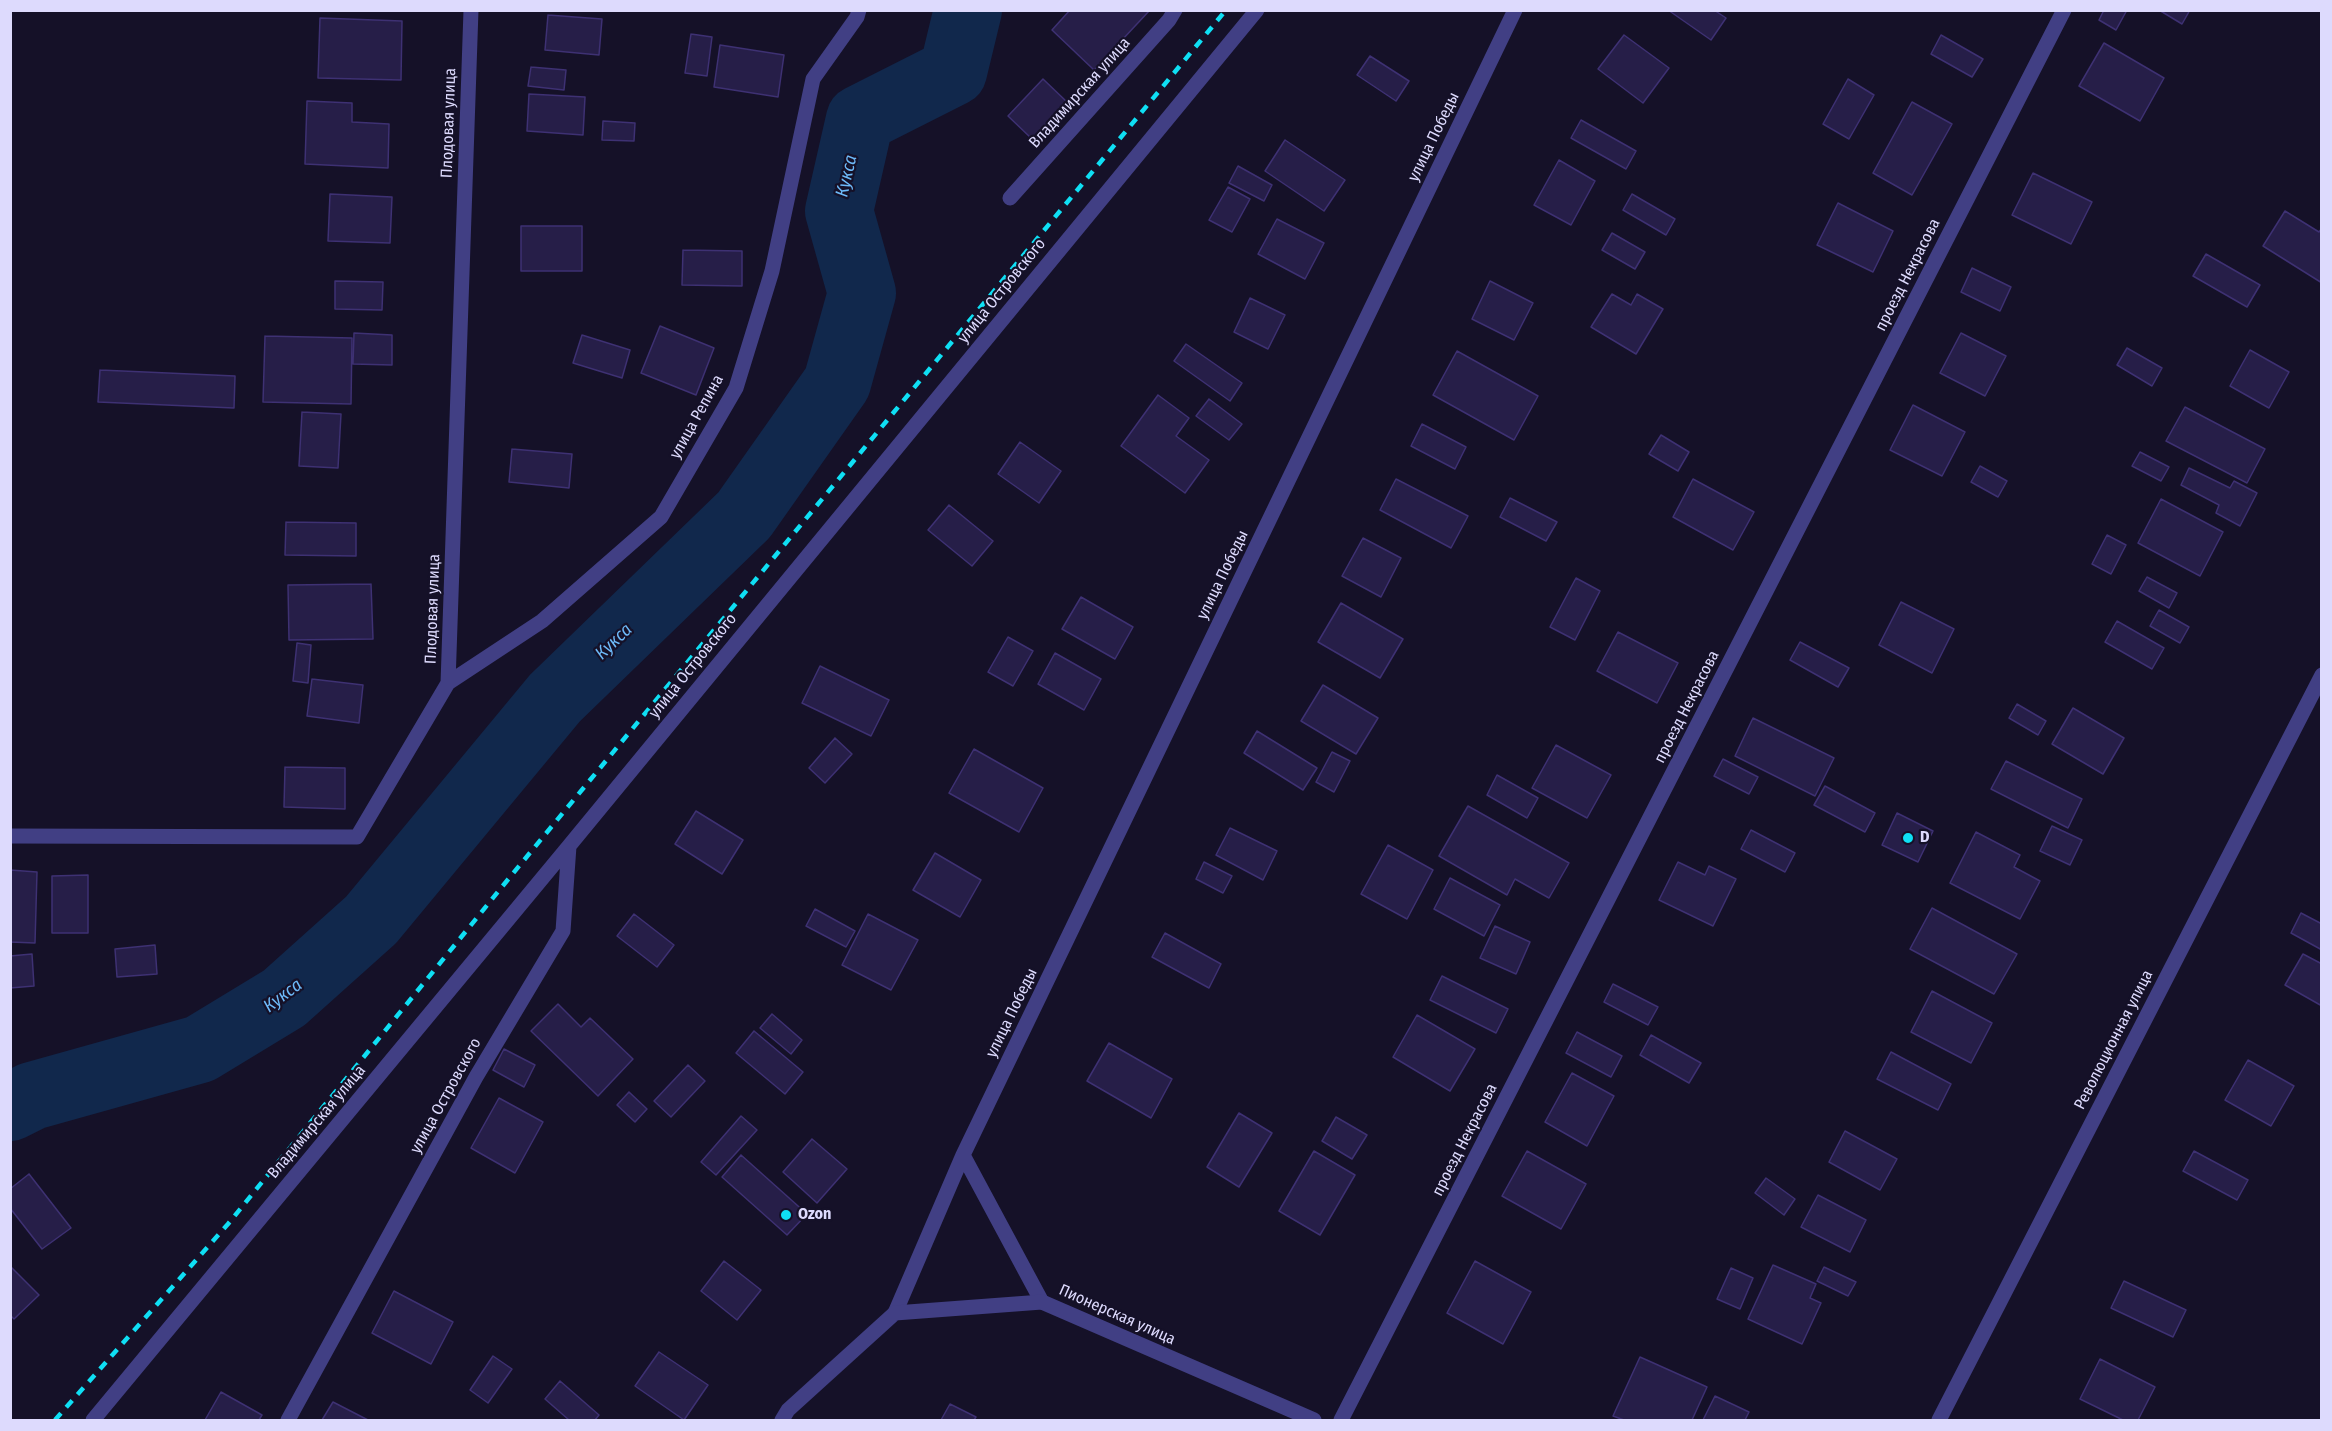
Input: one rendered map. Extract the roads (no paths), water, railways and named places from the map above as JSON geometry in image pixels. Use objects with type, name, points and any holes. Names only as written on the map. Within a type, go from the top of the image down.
[{"type":"street","name":"Плодовая улица","points":[[10,836],[357,837],[448,683],[471,10]]},
{"type":"street","name":"улица Репина","points":[[448,683],[542,621],[661,517],[736,388],[772,271],[813,79],[860,10]]},
{"type":"street","name":"Владимирская улица","points":[[1010,198],[1169,20],[1175,10]]},
{"type":"street","name":"улица Островского","points":[[288,1420],[476,1077],[563,931],[569,846],[1257,10]]},
{"type":"street","name":"улица Победы","points":[[782,1420],[788,1410],[895,1313],[963,1155],[1515,10]]},
{"type":"street","name":"проезд Некрасова","points":[[1341,1420],[2064,10]]},
{"type":"street","name":"Революционная улица","points":[[1939,1420],[2322,675]]},
{"type":"street","name":"Владимирская улица","points":[[93,1420],[569,846]]},
{"type":"street","points":[[963,1155],[1042,1302]]},
{"type":"street","name":"Пионерская улица","points":[[895,1313],[1042,1302],[1314,1420]]},
{"type":"waterway","name":"Кукса","points":[[10,1107],[32,1096],[200,1049],[284,998],[371,920],[555,698],[744,515],[837,383],[862,293],[839,211],[860,119],[953,72],[968,10]]},
{"type":"railway","points":[[55,1420],[228,1224],[510,877],[1226,10]]},
{"type":"place","name":"D","points":[[1908,838]]},
{"type":"place","name":"Ozon","points":[[786,1215]]}]
